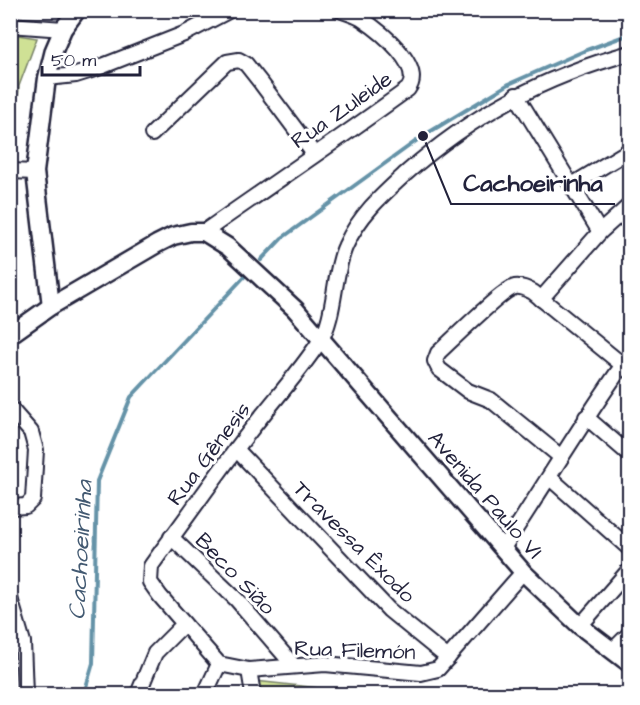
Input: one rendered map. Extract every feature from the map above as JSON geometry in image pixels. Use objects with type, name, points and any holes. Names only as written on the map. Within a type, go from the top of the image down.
[{"type":"street","points":[[51,306],[35,172],[47,78],[54,50],[63,29],[77,10]]},
{"type":"street","points":[[47,78],[76,75],[95,69],[184,34],[230,10]]},
{"type":"street","name":"Rua Zuleide","points":[[204,232],[408,89],[414,79],[413,72],[401,54],[361,18],[340,10]]},
{"type":"street","points":[[10,25],[63,29]]},
{"type":"street","points":[[321,339],[345,246],[363,215],[424,156],[516,95],[575,69],[630,53]]},
{"type":"street","points":[[152,134],[227,62],[239,60],[246,64],[314,154]]},
{"type":"street","points":[[516,95],[600,232]]},
{"type":"street","points":[[572,184],[630,150]]},
{"type":"street","points":[[10,171],[35,172]]},
{"type":"street","points":[[541,299],[600,232],[630,204]]},
{"type":"street","points":[[10,335],[51,306],[156,244],[191,231],[204,232]]},
{"type":"street","name":"Avenida Paulo VI","points":[[204,232],[228,247],[295,309],[523,572],[580,626],[630,664]]},
{"type":"street","points":[[503,548],[550,478],[586,417],[626,368],[533,292],[516,286],[485,309],[438,353],[435,361],[439,369],[468,391],[491,400],[561,457]]},
{"type":"street","name":"Rua Gênesis","points":[[184,624],[150,582],[151,566],[236,449],[321,339]]},
{"type":"street","points":[[10,408],[31,432],[36,450],[33,499],[30,504],[16,507]]},
{"type":"street","points":[[586,417],[630,455]]},
{"type":"street","name":"Travessa Êxodo","points":[[236,449],[389,610],[448,658]]},
{"type":"street","points":[[550,478],[630,549]]},
{"type":"street","name":"Beco Sião","points":[[171,537],[237,600],[294,666]]},
{"type":"street","points":[[580,626],[630,569]]},
{"type":"street","name":"Rua Filemón","points":[[219,664],[249,670],[325,664],[421,673],[438,669],[523,572]]},
{"type":"street","points":[[10,598],[25,694]]},
{"type":"street","points":[[138,694],[155,653],[184,624],[219,664],[205,694]]},
{"type":"street","points":[[613,650],[630,633]]},
{"type":"street","points":[[249,670],[253,694]]},
{"type":"green space","points":[[11,34],[37,38],[19,86],[14,148],[10,148]]},
{"type":"green space","points":[[255,681],[374,694],[259,694]]},
{"type":"waterway","name":"Cachoeirinha","points":[[261,260],[282,238],[423,136],[509,84],[584,51],[630,34]]},
{"type":"waterway","name":"Cachoeirinha","points":[[84,694],[93,663],[97,481],[131,397],[245,276]]},
{"type":"place","name":"Cachoeirinha","points":[[423,136]]}]
